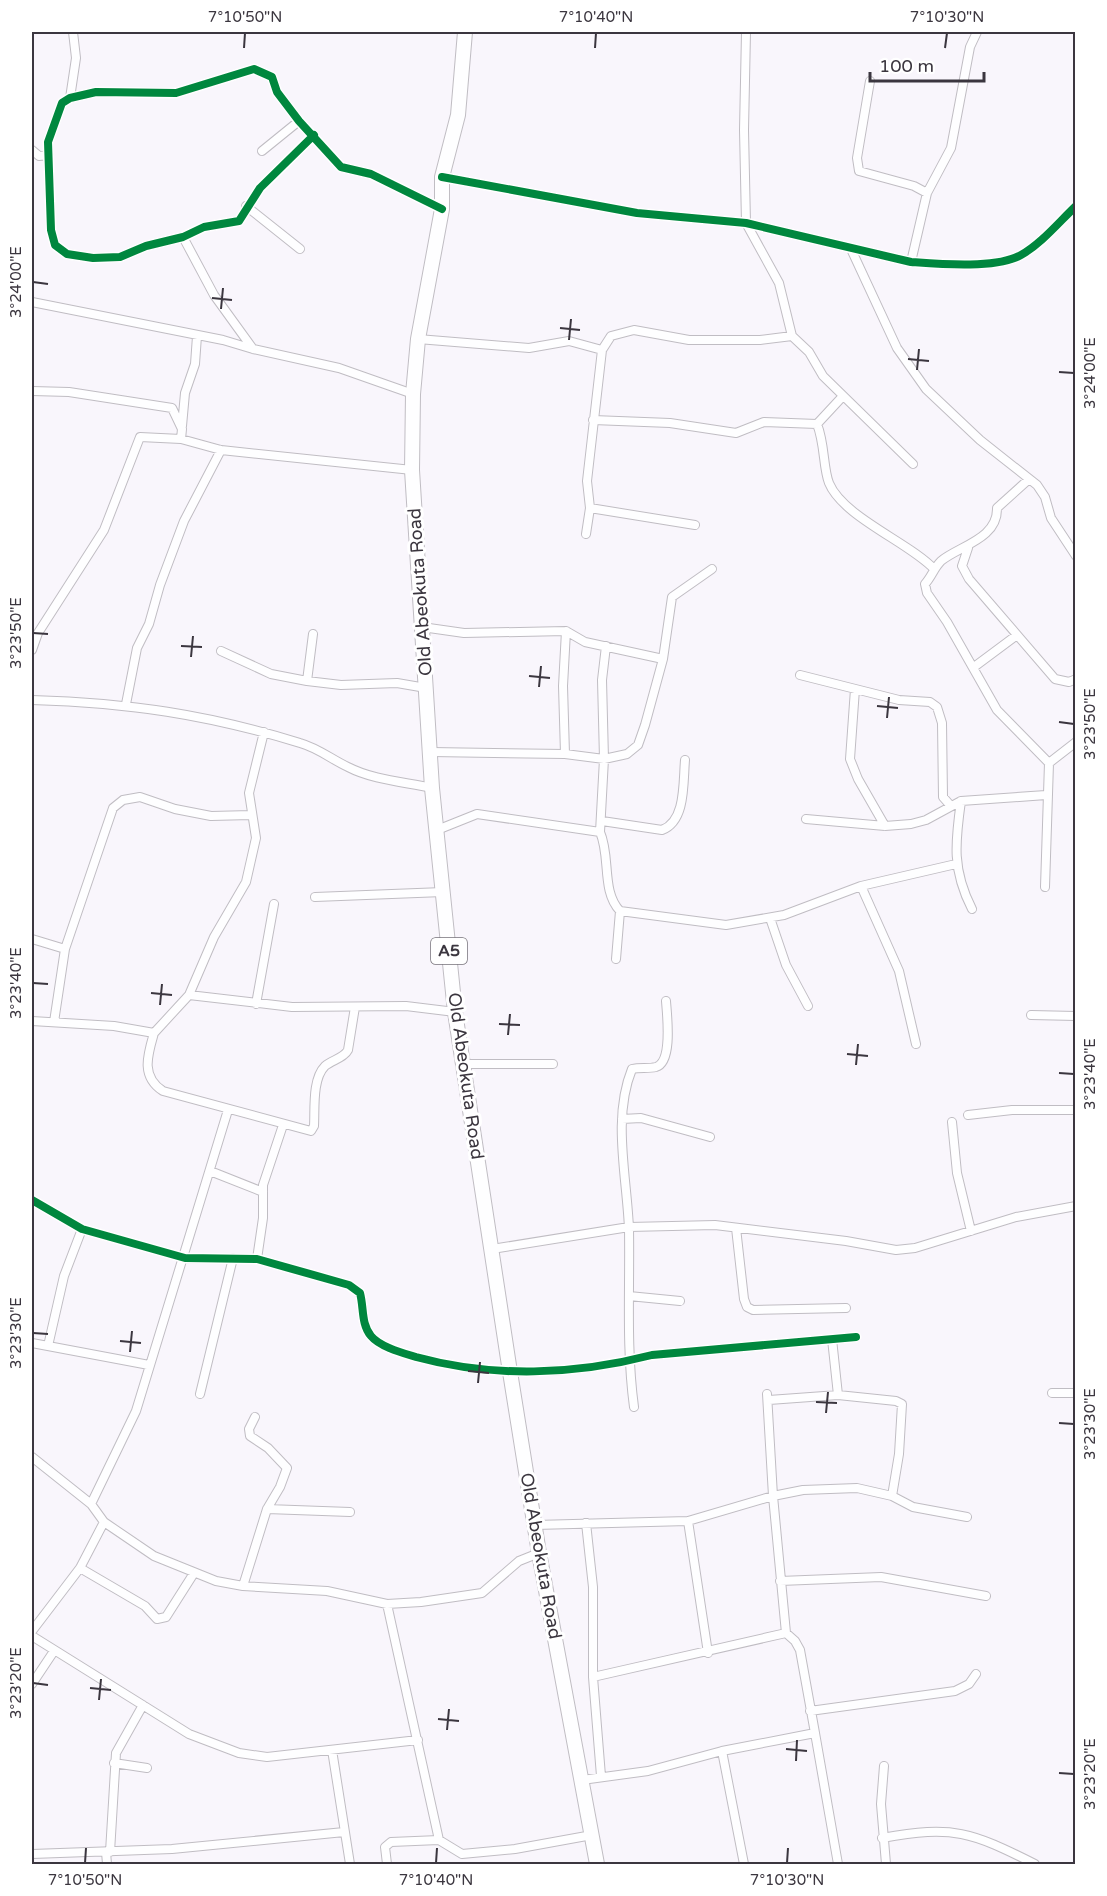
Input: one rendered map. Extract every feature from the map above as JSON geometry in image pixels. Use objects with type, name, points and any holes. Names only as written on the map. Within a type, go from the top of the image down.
[{"type":"highway","name":"Old Abeokuta Road","points":[[465,32],[458,115],[442,177],[441,209],[418,339],[413,394],[411,470],[432,788],[455,1012],[510,1372],[539,1553],[597,1864]]},
{"type":"street","points":[[70,98],[76,58],[73,32]]},
{"type":"street","points":[[746,32],[744,130],[746,223],[780,283],[792,336],[809,352],[823,376],[913,464]]},
{"type":"street","points":[[911,262],[927,193],[951,148],[968,57],[977,32]]},
{"type":"street","points":[[314,135],[260,188],[246,206],[239,221],[204,227],[183,237],[146,246],[120,257],[93,258],[67,254],[55,245],[51,230],[48,142],[62,104],[70,98],[96,92],[176,93],[254,69],[272,77],[277,92],[299,122],[314,135],[341,168],[371,174],[441,209]]},
{"type":"street","points":[[870,81],[857,158],[859,171],[914,186],[927,193]]},
{"type":"street","points":[[262,151],[299,122]]},
{"type":"street","points":[[32,150],[39,156],[49,155]]},
{"type":"street","points":[[442,177],[637,213],[746,223],[911,262],[994,262],[1020,256],[1076,206]]},
{"type":"street","points":[[246,206],[300,249]]},
{"type":"street","points":[[183,237],[214,295],[253,349]]},
{"type":"street","points":[[851,249],[897,348],[926,389],[980,440],[1036,485],[1045,496],[1051,518],[1076,556]]},
{"type":"street","points":[[32,302],[223,340],[339,368],[413,394]]},
{"type":"street","points":[[586,534],[590,508],[587,481],[592,420],[602,350],[611,336],[634,330],[689,340],[760,340],[792,336]]},
{"type":"street","points":[[182,434],[183,403],[195,364],[197,336]]},
{"type":"street","points":[[418,339],[529,348],[569,341],[602,350]]},
{"type":"street","points":[[32,390],[69,392],[172,408],[182,434]]},
{"type":"street","points":[[592,420],[670,423],[736,433],[764,422],[817,424],[843,396]]},
{"type":"street","points":[[817,424],[824,440],[829,483],[842,500],[869,524],[934,569]]},
{"type":"street","points":[[32,650],[38,633],[104,530],[140,437],[182,434],[221,450],[411,470]]},
{"type":"street","points":[[126,704],[137,648],[149,624],[160,585],[184,521],[221,450]]},
{"type":"street","points":[[1028,480],[997,508],[997,515],[991,528],[968,548],[943,560],[925,584],[927,593],[974,667],[997,710],[1049,763]]},
{"type":"street","points":[[590,508],[695,525]]},
{"type":"street","points":[[968,548],[962,566],[969,579],[1055,679],[1069,682],[1076,679]]},
{"type":"street","points":[[430,752],[565,754],[604,759],[627,754],[638,745],[663,659],[672,597],[712,569]]},
{"type":"street","points":[[422,627],[464,633],[566,631],[585,642],[663,659]]},
{"type":"street","points":[[565,754],[563,686],[566,631]]},
{"type":"street","points":[[307,681],[313,634]]},
{"type":"street","points":[[974,667],[1017,635]]},
{"type":"street","points":[[606,646],[602,680],[604,759],[600,832],[604,842],[612,902],[620,911],[726,925],[770,918],[861,886],[956,864]]},
{"type":"street","points":[[221,651],[272,674],[307,681],[341,685],[396,683],[426,688]]},
{"type":"street","points":[[800,675],[899,700],[930,702],[937,707],[942,723],[943,797],[950,805]]},
{"type":"street","points":[[855,689],[850,759],[858,779],[885,826]]},
{"type":"street","points":[[32,700],[126,704],[219,719],[326,753],[348,767],[370,775],[432,788]]},
{"type":"street","points":[[264,732],[249,793],[256,838],[253,860],[246,882],[214,937],[189,995],[154,1033],[146,1062],[151,1080],[163,1091],[305,1132],[311,1131],[314,1126],[318,1081],[322,1069],[348,1050],[355,1007]]},
{"type":"street","points":[[1045,887],[1046,795],[1049,763],[1076,742]]},
{"type":"street","points":[[602,822],[662,830],[670,827],[678,816],[686,760]]},
{"type":"street","points":[[806,819],[885,826],[926,820],[961,801],[1046,795]]},
{"type":"street","points":[[54,1022],[65,949],[113,808],[123,800],[140,797],[175,809],[211,816],[251,816]]},
{"type":"street","points":[[961,801],[956,864],[961,887],[972,909]]},
{"type":"street","points":[[437,830],[477,814],[600,832]]},
{"type":"street","points":[[861,886],[899,971],[916,1044]]},
{"type":"street","points":[[315,897],[443,892]]},
{"type":"street","points":[[256,1004],[274,904]]},
{"type":"street","points":[[616,959],[620,911]]},
{"type":"street","points":[[770,918],[786,965],[808,1006]]},
{"type":"street","points":[[32,939],[65,949]]},
{"type":"street","points":[[189,995],[292,1007],[406,1006],[455,1012]]},
{"type":"street","points":[[634,1407],[628,1361],[628,1227],[622,1119],[632,1069],[655,1068],[663,1064],[667,1055],[666,1001]]},
{"type":"street","points":[[1030,1015],[1076,1016]]},
{"type":"street","points":[[32,1021],[114,1026],[154,1033]]},
{"type":"street","points":[[463,1064],[553,1064]]},
{"type":"street","points":[[91,1504],[136,1411],[185,1258],[228,1110]]},
{"type":"street","points":[[968,1115],[1012,1110],[1076,1110]]},
{"type":"street","points":[[622,1119],[641,1118],[710,1137]]},
{"type":"street","points":[[952,1122],[957,1173],[970,1231]]},
{"type":"street","points":[[257,1259],[267,1171],[283,1125]]},
{"type":"street","points":[[210,1171],[263,1192]]},
{"type":"street","points":[[32,1200],[82,1229],[185,1258],[257,1259],[349,1285],[360,1293],[364,1326],[372,1338],[402,1352],[444,1364],[510,1372],[554,1371],[628,1361],[652,1355],[728,1346],[856,1337]]},
{"type":"street","points":[[492,1249],[628,1227],[715,1225],[835,1239],[896,1250],[915,1248],[1016,1217],[1076,1206]]},
{"type":"street","points":[[736,1228],[744,1299],[747,1307],[753,1310],[846,1308]]},
{"type":"street","points":[[48,1346],[64,1276],[82,1229]]},
{"type":"street","points":[[200,1394],[233,1258]]},
{"type":"street","points":[[629,1296],[680,1300]]},
{"type":"street","points":[[832,1339],[838,1395]]},
{"type":"street","points":[[32,1343],[149,1365]]},
{"type":"street","points":[[1052,1393],[1076,1393]]},
{"type":"street","points":[[838,1864],[800,1650],[795,1641],[786,1633],[773,1496],[768,1397],[838,1395],[896,1401],[902,1404],[899,1454],[892,1496]]},
{"type":"street","points":[[243,1586],[267,1509],[280,1487],[287,1466],[250,1436],[249,1429],[255,1417]]},
{"type":"street","points":[[32,1457],[91,1504],[104,1522],[154,1556],[194,1573],[243,1586],[327,1591],[387,1604],[482,1593],[519,1561],[539,1553]]},
{"type":"street","points":[[535,1526],[688,1521],[773,1496],[803,1490],[857,1488],[892,1496],[914,1507],[967,1517]]},
{"type":"street","points":[[267,1509],[350,1512]]},
{"type":"street","points":[[688,1521],[708,1653]]},
{"type":"street","points":[[104,1522],[80,1568],[32,1634],[54,1651],[189,1734],[256,1758],[418,1740]]},
{"type":"street","points":[[586,1523],[593,1587],[593,1677],[601,1776]]},
{"type":"street","points":[[80,1568],[145,1606],[157,1618],[166,1617],[194,1573]]},
{"type":"street","points":[[780,1581],[881,1577],[986,1596]]},
{"type":"street","points":[[387,1604],[440,1840]]},
{"type":"street","points":[[593,1677],[708,1653],[786,1633]]},
{"type":"street","points":[[32,1684],[54,1651]]},
{"type":"street","points":[[810,1711],[956,1691],[969,1684],[976,1674]]},
{"type":"street","points":[[107,1864],[116,1753],[143,1705]]},
{"type":"street","points":[[582,1780],[648,1771],[722,1751],[815,1733]]},
{"type":"street","points":[[332,1750],[350,1864]]},
{"type":"street","points":[[722,1751],[744,1864]]},
{"type":"street","points":[[114,1763],[147,1768]]},
{"type":"street","points":[[884,1766],[882,1838],[886,1864]]},
{"type":"street","points":[[882,1838],[946,1830],[970,1834],[1023,1862],[1035,1864]]},
{"type":"street","points":[[32,1854],[171,1850],[344,1832]]},
{"type":"street","points":[[387,1864],[385,1847],[391,1842],[440,1840],[462,1854],[514,1849],[592,1835]]},
{"type":"cycle path","points":[[314,135],[260,188],[239,221],[204,227],[183,237],[146,246],[120,257],[93,258],[67,254],[55,245],[51,230],[48,142],[62,103],[70,98],[96,92],[176,93],[254,69],[272,77],[277,92],[299,121],[341,167],[371,174],[442,209]]},
{"type":"cycle path","points":[[442,177],[637,213],[746,223],[911,262],[936,264],[983,264],[1021,255],[1043,239],[1076,206]]},
{"type":"cycle path","points":[[32,1200],[82,1229],[185,1258],[257,1259],[349,1285],[360,1293],[366,1326],[375,1340],[398,1351],[445,1364],[504,1371],[564,1370],[623,1362],[652,1355],[856,1337]]}]
